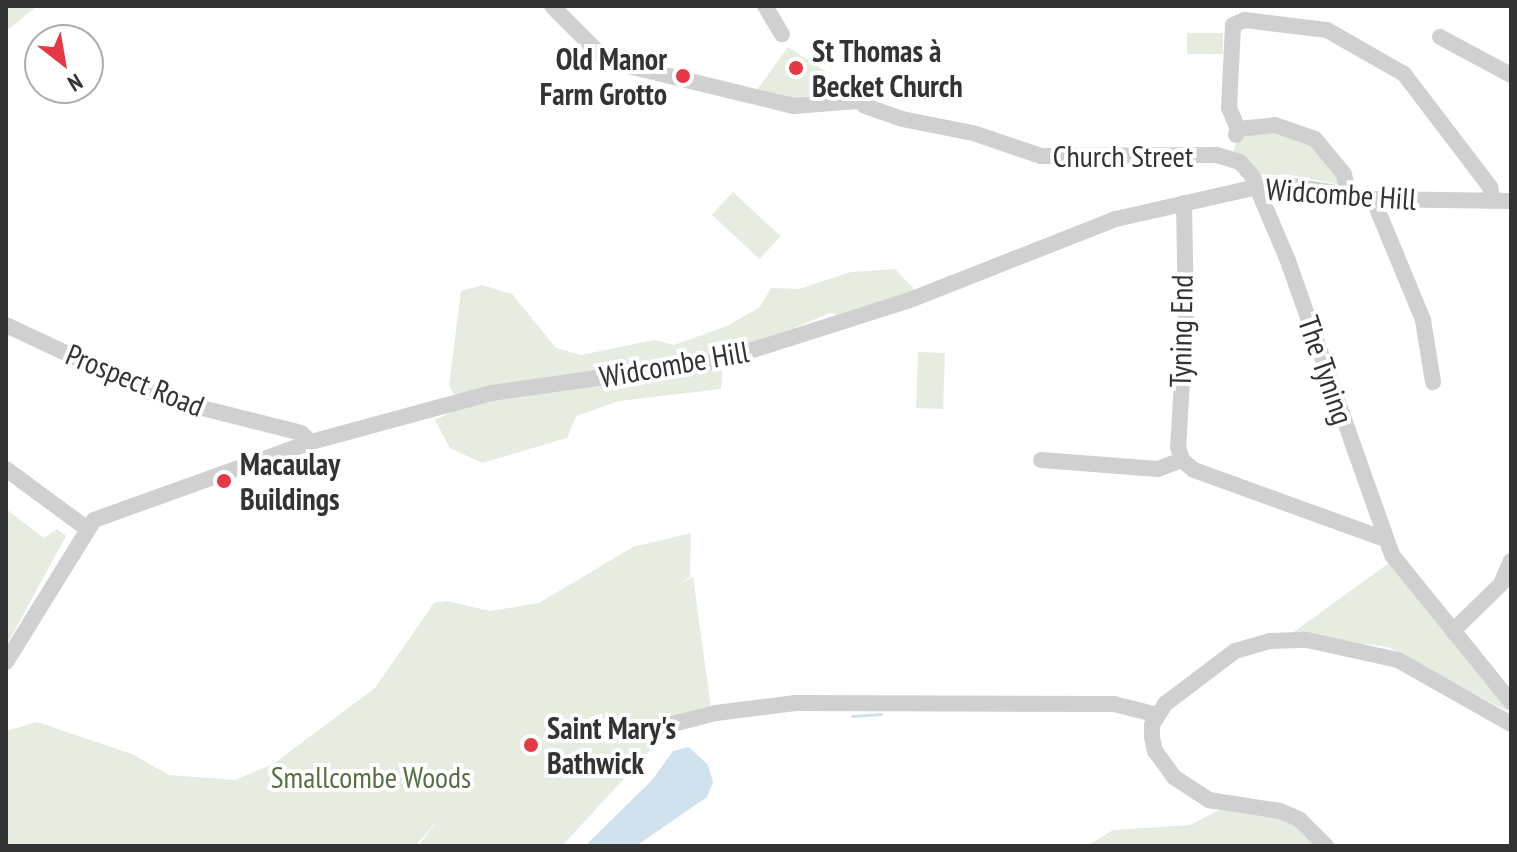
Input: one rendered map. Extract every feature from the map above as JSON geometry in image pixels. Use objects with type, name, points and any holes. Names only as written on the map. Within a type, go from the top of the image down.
[{"type":"street","points":[[552,6],[596,50],[624,65],[794,106],[858,101]]},
{"type":"street","points":[[765,6],[782,34]]},
{"type":"street","points":[[1348,195],[1344,174],[1315,139],[1275,125],[1237,132],[1229,108],[1229,30],[1245,20],[1317,27],[1378,54],[1404,74],[1490,187],[1493,201]]},
{"type":"street","points":[[1440,37],[1511,75]]},
{"type":"street","name":"Church Street","points":[[846,88],[858,101],[902,119],[973,133],[1041,156],[1217,155],[1240,162],[1257,187]]},
{"type":"street","name":"Widcombe Hill","points":[[6,662],[86,528],[106,513],[311,442],[491,393],[718,361],[910,300],[1116,219],[1257,187],[1288,185],[1373,199],[1511,201]]},
{"type":"street","name":"The Tyning","points":[[1257,187],[1288,261],[1388,547]]},
{"type":"street","points":[[1373,199],[1423,320],[1433,382]]},
{"type":"street","name":"Tyning End","points":[[1182,460],[1184,203]]},
{"type":"street","name":"Prospect Road","points":[[6,325],[162,398],[301,433],[311,442]]},
{"type":"street","points":[[1041,460],[1158,469],[1182,460],[1194,470],[1388,547],[1511,702]]},
{"type":"street","points":[[6,469],[86,528]]},
{"type":"street","points":[[1453,631],[1501,584],[1511,561]]},
{"type":"street","points":[[1326,846],[1299,819],[1280,811],[1209,800],[1191,792],[1155,751],[1157,715],[1235,651],[1269,641],[1307,640],[1398,660],[1511,724]]},
{"type":"street","points":[[645,731],[716,713],[795,703],[1114,704],[1157,715]]},
{"type":"green space","points":[[6,6],[37,6],[6,31]]},
{"type":"green space","points":[[1187,33],[1223,33],[1223,54],[1187,54]]},
{"type":"green space","points":[[788,47],[826,72],[832,84],[819,102],[754,94]]},
{"type":"green space","points":[[1277,131],[1305,140],[1328,158],[1341,185],[1285,174],[1258,179],[1233,153],[1238,137]]},
{"type":"green space","points":[[733,192],[781,236],[759,259],[712,215]]},
{"type":"green space","points":[[895,269],[914,289],[905,310],[866,322],[830,313],[723,358],[721,389],[619,401],[576,416],[567,438],[482,463],[450,448],[435,420],[460,408],[449,385],[461,291],[482,285],[512,294],[556,348],[581,355],[654,340],[674,345],[727,326],[760,307],[771,288],[799,289],[851,272]]},
{"type":"green space","points":[[918,352],[945,353],[943,409],[916,408]]},
{"type":"green space","points":[[6,509],[44,538],[57,529],[66,536],[6,646]]},
{"type":"green space","name":"Smallcombe Woods","points":[[691,533],[690,577],[677,585],[693,577],[711,708],[645,731],[655,745],[562,846],[418,846],[440,818],[415,846],[6,846],[6,731],[37,722],[132,754],[169,775],[235,780],[273,764],[375,688],[434,603],[446,601],[490,611],[539,603],[633,547]]},
{"type":"green space","points":[[1389,563],[1509,709],[1507,711],[1388,647],[1291,634]]},
{"type":"green space","points":[[1219,810],[1276,817],[1295,824],[1319,846],[1087,846],[1113,830],[1190,825]]},
{"type":"water","points":[[689,747],[708,765],[713,782],[707,797],[636,846],[585,846],[652,780],[673,751]]},
{"type":"waterway","points":[[852,716],[881,714]]},
{"type":"place","name":"St Thomas à Becket Church","points":[[796,68]]},
{"type":"place","name":"Old Manor Farm Grotto","points":[[683,76]]},
{"type":"place","name":"Macaulay Buildings","points":[[224,481]]},
{"type":"place","name":"Saint Mary's Bathwick","points":[[531,745]]}]
